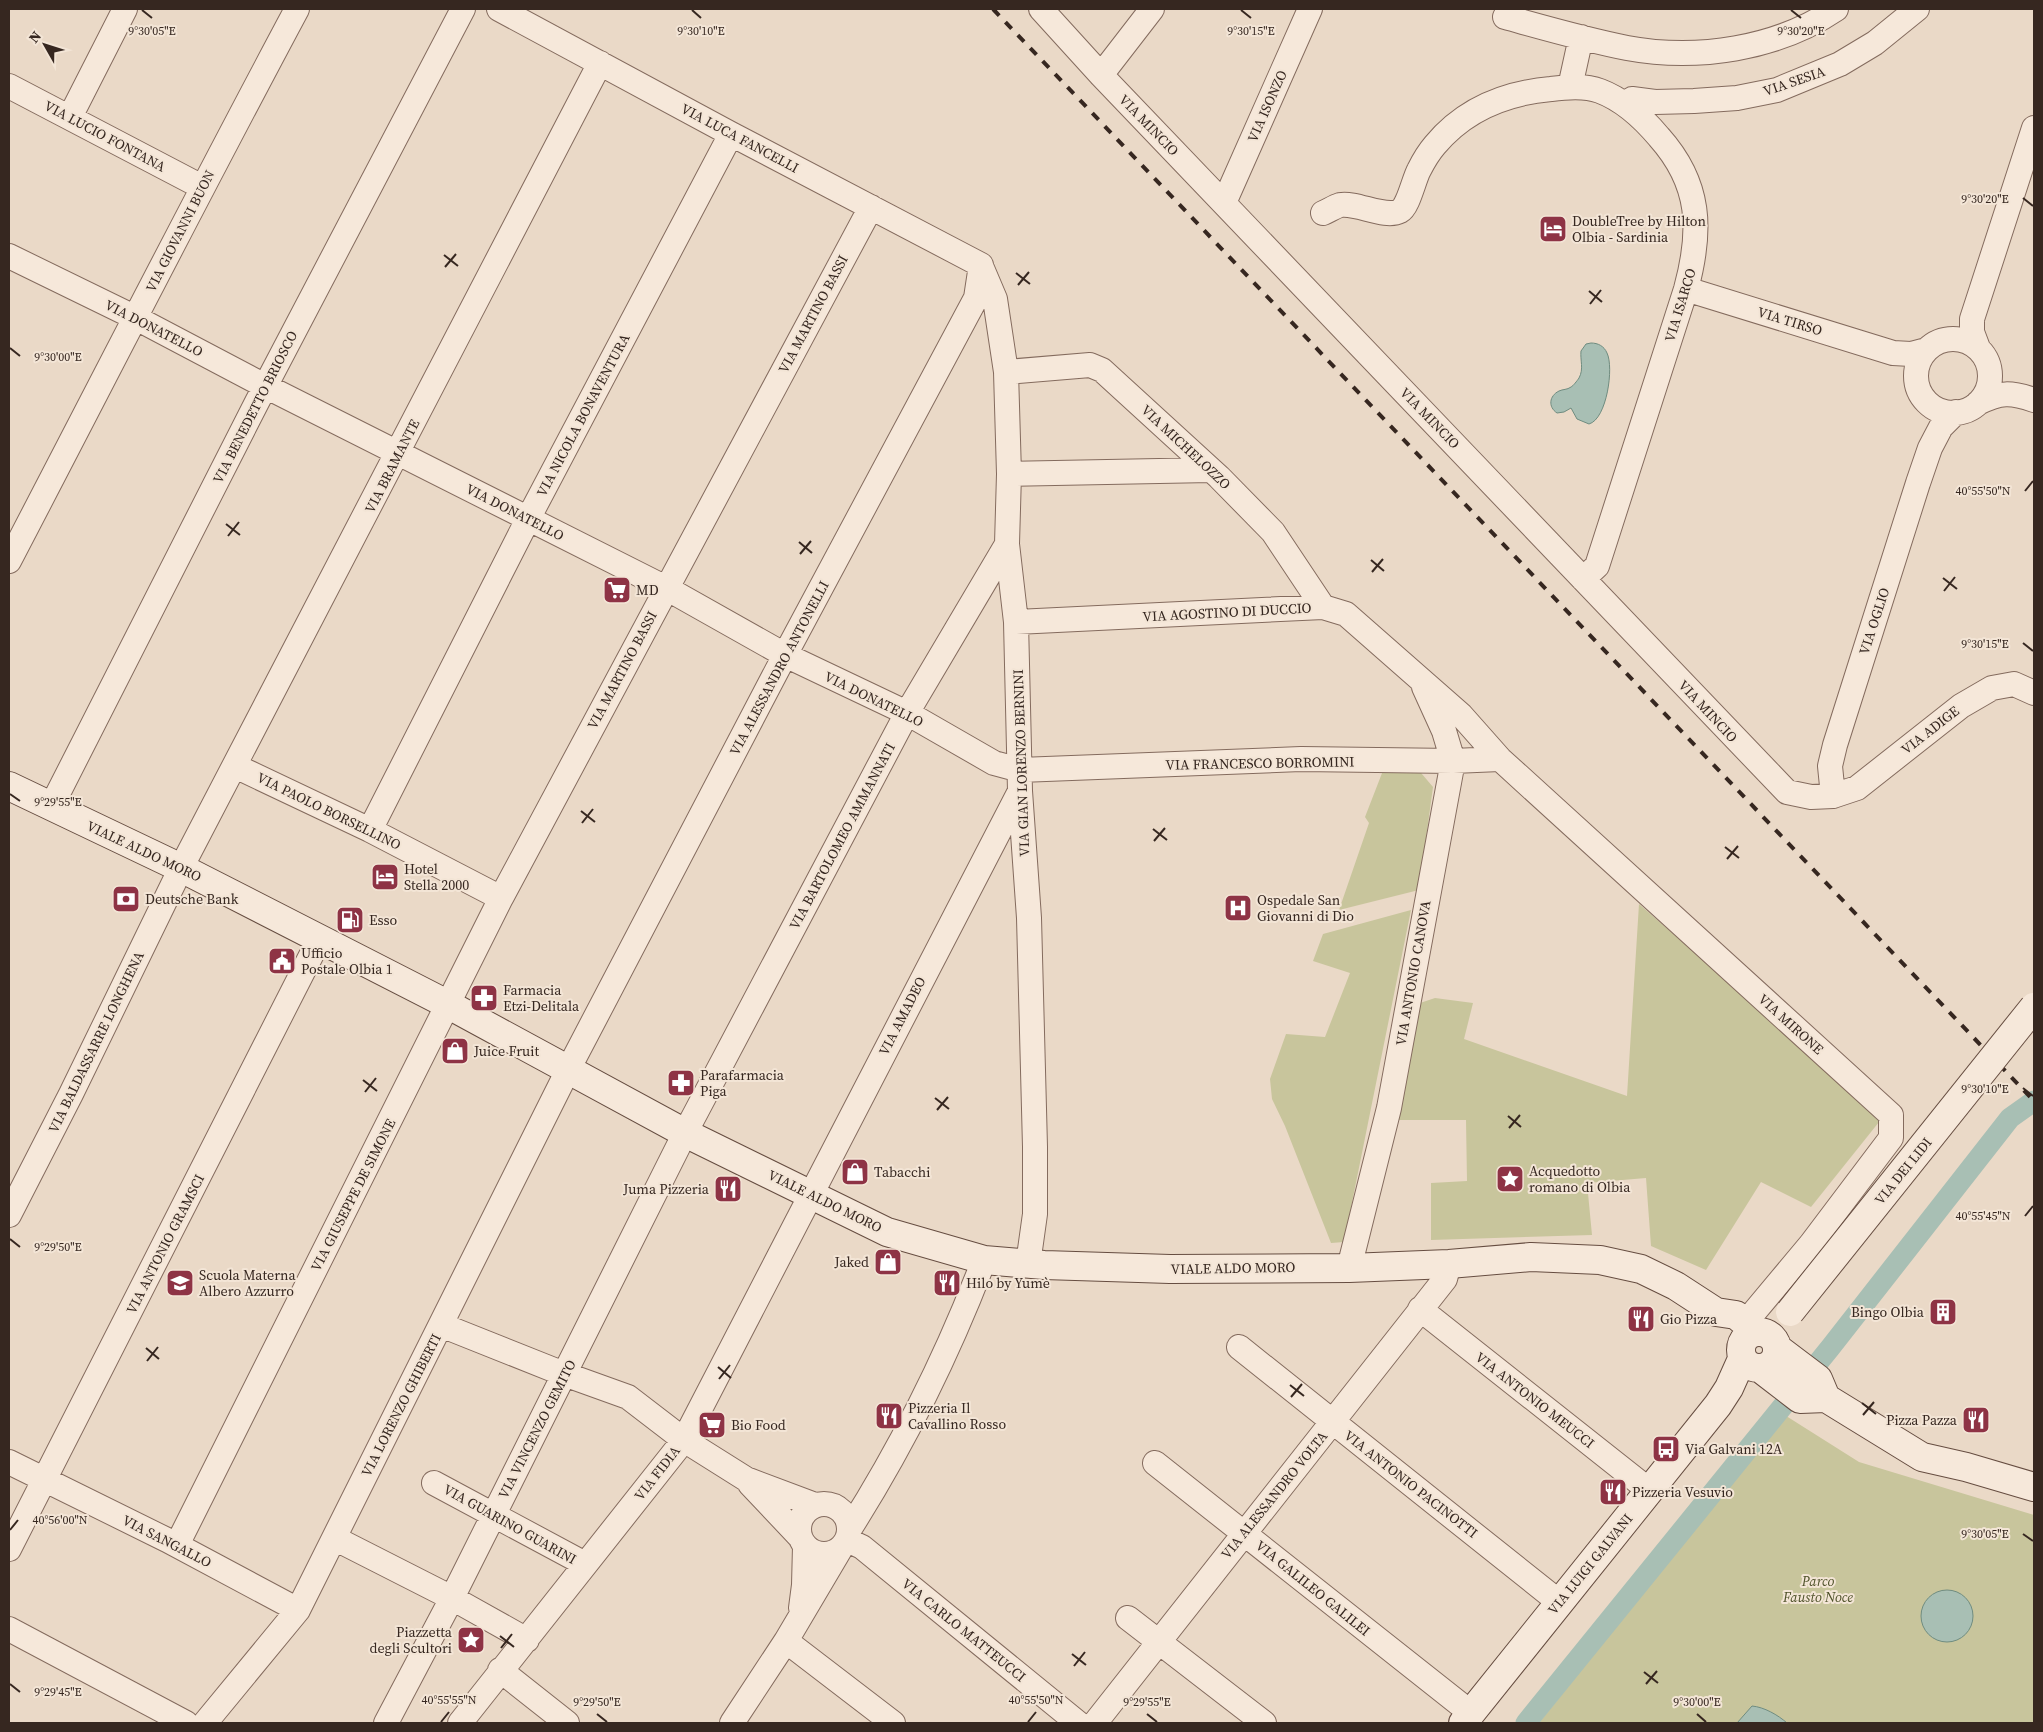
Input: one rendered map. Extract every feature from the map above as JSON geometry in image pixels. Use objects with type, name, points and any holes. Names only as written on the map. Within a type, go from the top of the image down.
[{"type":"main road","name":"VIALE ALDO MORO","points":[[9,786],[182,868],[320,938],[569,1068],[685,1133],[811,1193],[887,1232],[984,1260],[1028,1264],[1170,1269],[1349,1268],[1449,1264],[1531,1257],[1600,1260],[1641,1269],[1676,1286],[1716,1312],[1725,1338],[1762,1353],[1815,1392],[1922,1457],[1966,1467],[2034,1487]]},
{"type":"main road","name":"VIA DEI LIDI","points":[[1762,1353],[1790,1312],[2034,1006]]},
{"type":"main road","name":"VIA LUIGI GALVANI","points":[[1467,1718],[1718,1405],[1745,1383],[1762,1353]]},
{"type":"street","points":[[70,117],[125,9]]},
{"type":"street","name":"VIA GIOVANNI BUON","points":[[9,561],[202,187],[297,9]]},
{"type":"street","name":"VIA BENEDETTO BRIOSCO","points":[[51,807],[265,386],[463,9]]},
{"type":"street","name":"VIA LUCA FANCELLI","points":[[500,9],[731,134],[981,265]]},
{"type":"street","name":"VIA MINCIO","points":[[1041,9],[1101,75],[1787,792],[1811,798],[1832,796]]},
{"type":"street","points":[[1101,75],[1152,9]]},
{"type":"street","name":"VIA ISONZO","points":[[1224,203],[1310,9]]},
{"type":"street","points":[[1505,17],[1628,48],[1660,52],[1718,51],[1776,38],[1836,9]]},
{"type":"street","name":"VIA SESIA","points":[[1624,104],[1632,99],[1655,102],[1737,98],[1777,90],[1840,64],[1875,43],[1917,9]]},
{"type":"street","points":[[1570,86],[1580,37]]},
{"type":"street","name":"VIA BRAMANTE","points":[[182,868],[600,63]]},
{"type":"street","name":"VIA LUCIO FONTANA","points":[[9,86],[202,187]]},
{"type":"street","name":"VIA ISARCO","points":[[1323,213],[1342,205],[1390,213],[1400,211],[1406,205],[1419,170],[1434,146],[1454,125],[1488,103],[1513,94],[1570,86],[1598,91],[1624,104],[1646,121],[1681,167],[1692,193],[1696,216],[1694,261],[1597,566],[1583,579]]},
{"type":"street","points":[[1978,348],[1972,332],[1972,318],[2034,128]]},
{"type":"street","name":"VIA NICOLA BONAVENTURA","points":[[370,830],[528,519],[731,134]]},
{"type":"street","name":"VIA MARTINO BASSI","points":[[449,1005],[501,898],[871,207]]},
{"type":"street","name":"VIA DONATELLO","points":[[9,256],[136,318],[265,386],[666,588],[785,655],[907,713],[1020,780]]},
{"type":"street","name":"VIA GIAN LORENZO BERNINI","points":[[981,265],[995,299],[1006,372],[1009,474],[1007,544],[1016,622],[1020,780],[1029,918],[1035,1157],[1036,1214],[1028,1264]]},
{"type":"street","name":"VIA ALESSANDRO ANTONELLI","points":[[569,1068],[785,655],[976,298],[981,265]]},
{"type":"street","name":"VIA TIRSO","points":[[1686,289],[1893,353]]},
{"type":"street","points":[[1954,338],[1972,318]]},
{"type":"street","points":[[1893,353],[1911,354],[1926,350],[1941,341],[1954,338],[1968,341],[1978,348],[1986,358],[1990,370],[1990,382],[1986,394],[1941,426],[1930,448]]},
{"type":"street","points":[[1926,350],[1919,362],[1916,373],[1918,384],[1923,396],[1930,404],[1943,411],[1967,408],[2007,392],[2031,399]]},
{"type":"street","points":[[1893,353],[1906,361],[1916,373]]},
{"type":"street","name":"VIA MICHELOZZO","points":[[1006,372],[1090,364],[1102,370],[1211,470],[1273,532],[1323,607]]},
{"type":"street","points":[[1990,370],[2001,382],[2031,399]]},
{"type":"street","points":[[1930,404],[1932,423],[1930,448]]},
{"type":"street","name":"VIA OGLIO","points":[[1832,796],[1830,766],[1835,745],[1930,448]]},
{"type":"street","points":[[1009,474],[1211,470]]},
{"type":"street","name":"VIA BARTOLOMEO AMMANNATI","points":[[685,1133],[907,713],[1007,544]]},
{"type":"street","name":"VIA AGOSTINO DI DUCCIO","points":[[1016,622],[1323,607],[1346,614],[1461,715],[1500,759]]},
{"type":"street","name":"VIA ANTONIO CANOVA","points":[[1349,1268],[1389,1108],[1453,761],[1444,731],[1421,681]]},
{"type":"street","name":"VIA ADIGE","points":[[1832,796],[1856,788],[1961,706],[1992,688],[2014,684],[2034,693]]},
{"type":"street","name":"VIA FRANCESCO BORROMINI","points":[[1020,780],[1301,759],[1453,761],[1500,759]]},
{"type":"street","name":"VIA MIRONE","points":[[1500,759],[1891,1115],[1891,1138],[1811,1244],[1762,1353]]},
{"type":"street","name":"VIA PAOLO BORSELLINO","points":[[236,766],[370,830],[501,898]]},
{"type":"street","name":"VIA AMADEO","points":[[811,1193],[994,839],[1020,780]]},
{"type":"street","points":[[994,839],[1025,856]]},
{"type":"street","name":"VIA BALDASSARRE LONGHENA","points":[[9,1215],[182,868]]},
{"type":"street","name":"VIA ANTONIO GRAMSCI","points":[[9,1549],[320,938]]},
{"type":"street","name":"VIA GIUSEPPE DE SIMONE","points":[[177,1546],[449,1005]]},
{"type":"street","name":"VIA LORENZO GHIBERTI","points":[[205,1723],[298,1610],[569,1068]]},
{"type":"street","name":"VIA VINCENZO GEMITO","points":[[386,1723],[452,1598],[685,1133]]},
{"type":"street","name":"VIA FIDIA","points":[[460,1723],[500,1670],[527,1640],[684,1440],[811,1193]]},
{"type":"street","points":[[732,1723],[799,1620],[882,1478],[962,1320],[984,1260]]},
{"type":"street","name":"VIA ALESSANDRO VOLTA","points":[[1095,1723],[1445,1279],[1449,1264]]},
{"type":"street","name":"VIA ANTONIO MEUCCI","points":[[1420,1310],[1650,1491]]},
{"type":"street","points":[[441,1325],[564,1374],[628,1397],[684,1440],[746,1479],[843,1512],[848,1520],[846,1539],[832,1553],[812,1552],[746,1479]]},
{"type":"street","name":"VIA ANTONIO PACINOTTI","points":[[1239,1347],[1559,1602]]},
{"type":"street","name":"VIA SANGALLO","points":[[9,1462],[177,1546],[298,1610]]},
{"type":"street","name":"VIA GALILEO GALILEI","points":[[1155,1463],[1244,1533],[1467,1718]]},
{"type":"street","points":[[799,1620],[804,1584],[802,1541],[798,1527],[801,1518],[807,1510],[853,1499],[882,1478]]},
{"type":"street","name":"VIA GUARINO GUARINI","points":[[434,1483],[585,1564]]},
{"type":"street","points":[[334,1538],[452,1598],[527,1640]]},
{"type":"street","name":"VIA CARLO MATTEUCCI","points":[[846,1539],[862,1547],[1078,1723]]},
{"type":"street","points":[[1128,1618],[1264,1723]]},
{"type":"street","points":[[9,1629],[186,1723]]},
{"type":"street","points":[[786,1641],[893,1723]]},
{"type":"street","points":[[500,1670],[567,1723]]},
{"type":"green space","points":[[1416,767],[1433,787],[1419,890],[1339,910],[1369,823],[1365,817],[1384,768]]},
{"type":"green space","points":[[1639,904],[1883,1117],[1811,1207],[1761,1182],[1706,1270],[1651,1246],[1646,1178],[1587,1183],[1592,1235],[1431,1240],[1431,1183],[1467,1181],[1466,1120],[1391,1120],[1417,1004],[1435,998],[1473,1003],[1464,1039],[1627,1096]]},
{"type":"green space","points":[[1411,910],[1344,1242],[1331,1243],[1285,1126],[1272,1099],[1270,1079],[1286,1034],[1325,1037],[1350,973],[1313,961],[1323,934]]},
{"type":"green space","name":"Parco Fausto Noce","points":[[1783,1414],[1859,1462],[2034,1515],[2034,1723],[1539,1723],[1738,1474]]},
{"type":"shaded area","points":[[1591,343],[1604,348],[1609,360],[1610,369],[1604,403],[1595,420],[1589,424],[1577,419],[1571,408],[1557,413],[1552,408],[1551,402],[1556,393],[1560,390],[1568,389],[1579,378],[1582,368],[1581,351],[1586,344]]},
{"type":"shaded area","points":[[1947,1590],[1961,1594],[1969,1602],[1973,1616],[1969,1630],[1961,1638],[1947,1642],[1933,1638],[1925,1630],[1921,1616],[1925,1602],[1933,1594]]},
{"type":"shaded area","points":[[1752,1706],[1771,1712],[1787,1723],[1737,1723]]},
{"type":"waterway","points":[[1526,1723],[1830,1348],[2010,1118],[2034,1101]]},
{"type":"railway","points":[[993,9],[2034,1101]]},
{"type":"place","name":"DoubleTree by Hilton Olbia - Sardinia","points":[[1553,229]]},
{"type":"place","name":"MD","points":[[617,590]]},
{"type":"place","name":"Hotel Stella 2000","points":[[385,877]]},
{"type":"place","name":"Deutsche Bank","points":[[126,899]]},
{"type":"place","name":"Ospedale San Giovanni di Dio","points":[[1238,908]]},
{"type":"place","name":"Esso","points":[[350,920]]},
{"type":"place","name":"Ufficio Postale Olbia 1","points":[[282,961]]},
{"type":"place","name":"Farmacia Etzi-Delitala","points":[[484,998]]},
{"type":"place","name":"Juice Fruit","points":[[455,1051]]},
{"type":"place","name":"Parafarmacia Piga","points":[[681,1083]]},
{"type":"place","name":"Tabacchi","points":[[855,1172]]},
{"type":"place","name":"Acquedotto romano di Olbia","points":[[1510,1179]]},
{"type":"place","name":"Juma Pizzeria","points":[[728,1189]]},
{"type":"place","name":"Jaked","points":[[888,1262]]},
{"type":"place","name":"Scuola Materna Albero Azzurro","points":[[180,1283]]},
{"type":"place","name":"Hilo by Yumè","points":[[947,1283]]},
{"type":"place","name":"Bingo Olbia","points":[[1943,1312]]},
{"type":"place","name":"Gio Pizza","points":[[1641,1319]]},
{"type":"place","name":"Pizzeria Il Cavallino Rosso","points":[[889,1416]]},
{"type":"place","name":"Pizza Pazza","points":[[1976,1420]]},
{"type":"place","name":"Bio Food","points":[[712,1425]]},
{"type":"place","name":"Via Galvani 12A","points":[[1666,1449]]},
{"type":"place","name":"Pizzeria Vesuvio","points":[[1613,1492]]},
{"type":"place","name":"Piazzetta degli Scultori","points":[[471,1640]]}]
